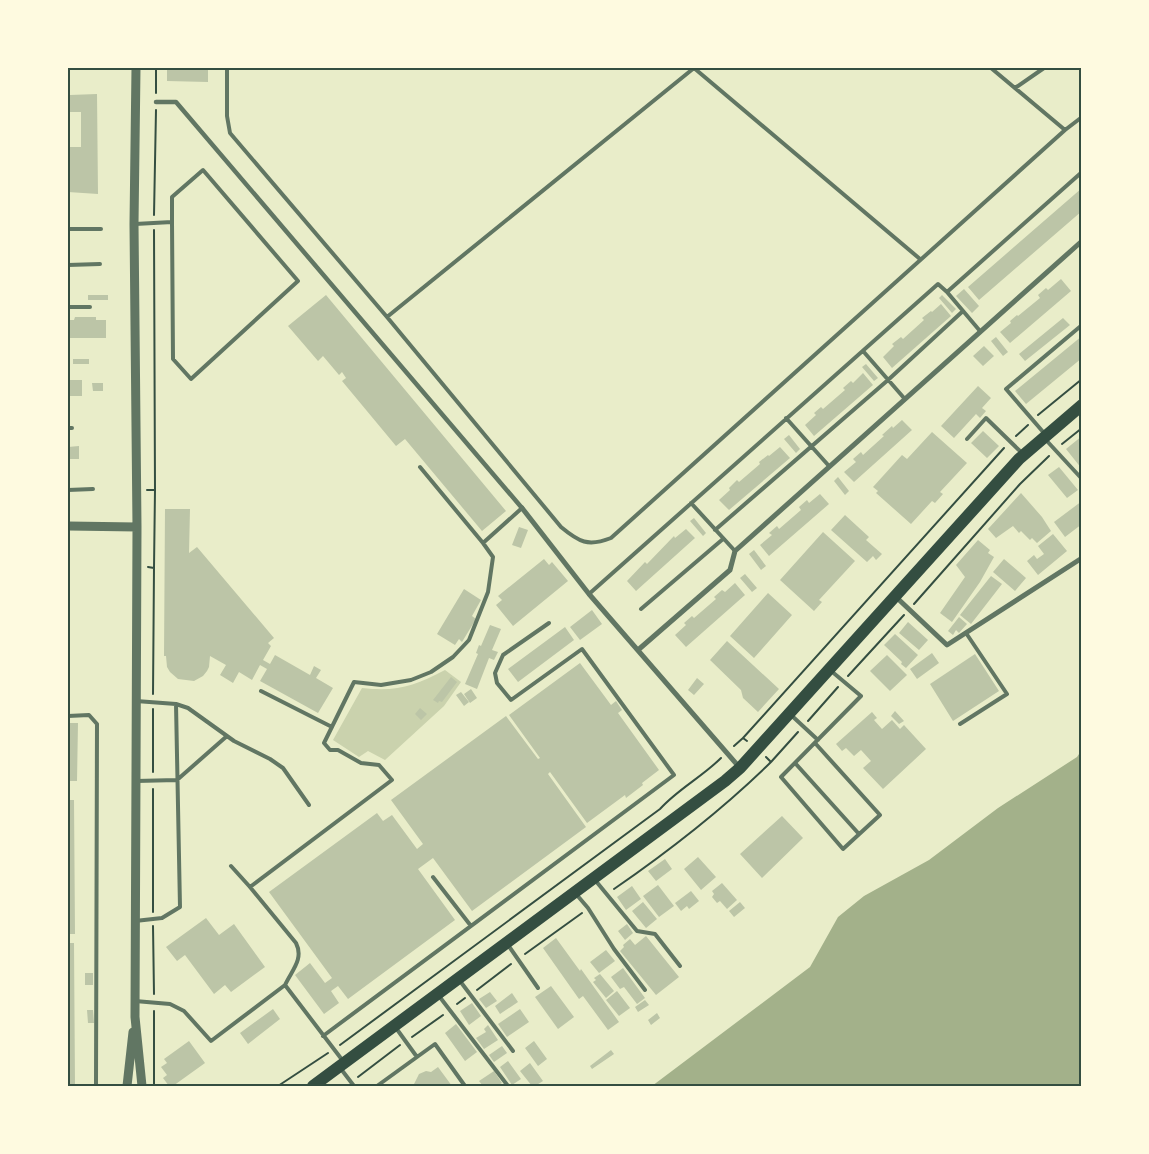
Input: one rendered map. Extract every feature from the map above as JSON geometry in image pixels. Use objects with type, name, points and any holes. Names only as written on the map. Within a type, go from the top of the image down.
[{"type":"highway","points":[[313,1086],[740,768],[1024,455],[1081,406]]},
{"type":"street","points":[[136,68],[134,224],[136,491],[135,1017],[142,1086]]},
{"type":"street","points":[[156,102],[176,102],[522,508],[589,594],[740,768]]},
{"type":"street","points":[[638,650],[730,570],[734,551],[1082,241]]},
{"type":"street","points":[[68,526],[136,526]]},
{"type":"street","points":[[895,596],[947,645],[1082,558]]},
{"type":"street","points":[[127,1086],[135,1017]]},
{"type":"lane","points":[[227,68],[227,116],[230,133],[387,317],[561,527],[575,539],[596,544],[611,538],[920,259],[1065,130],[1082,118]]},
{"type":"lane","points":[[387,317],[694,68],[920,259]]},
{"type":"lane","points":[[991,68],[1065,130]]},
{"type":"lane","points":[[1015,88],[1044,68]]},
{"type":"lane","points":[[203,170],[298,281],[191,379],[173,359],[172,222],[172,197],[203,170]]},
{"type":"lane","points":[[947,292],[1082,172]]},
{"type":"lane","points":[[134,224],[172,222]]},
{"type":"lane","points":[[68,229],[101,229]]},
{"type":"lane","points":[[68,265],[100,264]]},
{"type":"lane","points":[[589,594],[938,284],[980,331]]},
{"type":"lane","points":[[68,307],[90,307]]},
{"type":"lane","points":[[715,530],[888,380],[963,311]]},
{"type":"lane","points":[[1082,325],[1006,389],[1082,479]]},
{"type":"lane","points":[[863,351],[904,398]]},
{"type":"lane","points":[[786,418],[829,466]]},
{"type":"lane","points":[[968,438],[986,418],[1024,455]]},
{"type":"lane","points":[[250,887],[392,780],[379,765],[361,763],[338,750],[330,750],[324,743],[354,682],[381,686],[411,680],[431,672],[453,657],[469,640],[488,592],[493,557],[420,467]]},
{"type":"lane","points":[[68,490],[93,489]]},
{"type":"lane","points":[[691,503],[734,551]]},
{"type":"lane","points":[[483,543],[522,508]]},
{"type":"lane","points":[[641,609],[723,538]]},
{"type":"lane","points":[[323,1036],[674,775],[582,649],[511,700],[497,683],[495,673],[503,655],[549,623]]},
{"type":"lane","points":[[960,724],[1007,694],[966,633]]},
{"type":"lane","points":[[790,713],[803,726],[816,741],[880,815],[843,850],[781,777],[816,741],[862,696],[829,669]]},
{"type":"lane","points":[[260,691],[332,727]]},
{"type":"lane","points":[[136,701],[176,704],[188,708],[227,736],[283,768],[309,804]]},
{"type":"lane","points":[[135,921],[162,918],[180,907],[176,704]]},
{"type":"lane","points":[[68,716],[89,715],[98,724],[96,1086]]},
{"type":"lane","points":[[136,781],[177,780],[227,736]]},
{"type":"lane","points":[[795,763],[859,834]]},
{"type":"lane","points":[[135,1001],[170,1004],[184,1011],[211,1041],[285,985],[299,958],[300,950],[231,866]]},
{"type":"lane","points":[[434,877],[471,926]]},
{"type":"lane","points":[[594,878],[637,931],[655,934],[680,966]]},
{"type":"lane","points":[[574,892],[588,908],[614,949],[645,990]]},
{"type":"lane","points":[[506,943],[538,988]]},
{"type":"lane","points":[[458,978],[513,1051]]},
{"type":"lane","points":[[285,985],[333,1049],[350,1082],[354,1086]]},
{"type":"lane","points":[[437,994],[508,1086]]},
{"type":"lane","points":[[394,1026],[417,1057]]},
{"type":"lane","points":[[377,1086],[434,1044],[465,1086]]},
{"type":"lane","points":[[384,1081],[389,1086]]},
{"type":"path","points":[[154,1086],[154,781],[152,702],[155,490],[154,223],[156,68]]},
{"type":"path","points":[[278,1086],[333,1049],[660,809],[671,796],[712,767],[743,738],[1010,441],[1082,379]]},
{"type":"path","points":[[607,894],[714,814],[771,762],[1020,484],[1082,428]]},
{"type":"path","points":[[136,491],[155,490]]},
{"type":"path","points":[[136,567],[154,568]]},
{"type":"path","points":[[743,738],[771,762]]},
{"type":"path","points":[[350,1082],[588,908]]},
{"type":"shaded area","points":[[445,670],[461,682],[444,706],[385,760],[368,751],[359,757],[333,740],[362,688],[385,689],[405,686]]},
{"type":"shaded area","points":[[1081,751],[1081,1086],[652,1086],[810,967],[838,917],[864,896],[929,860],[998,808],[1077,757]]},
{"type":"building","points":[[167,68],[208,68],[208,82],[167,81]]},
{"type":"building","points":[[97,94],[98,194],[68,192],[70,147],[81,147],[81,112],[70,112],[70,95]]},
{"type":"building","points":[[1082,188],[1082,211],[979,300],[968,287]]},
{"type":"building","points":[[1061,279],[1071,291],[1010,343],[1000,332],[1017,315],[1040,298],[1038,295],[1046,288],[1048,290]]},
{"type":"building","points":[[964,289],[979,306],[972,313],[956,296]]},
{"type":"building","points":[[88,295],[108,295],[108,300],[88,300]]},
{"type":"building","points":[[326,295],[506,511],[482,531],[405,439],[396,446],[342,381],[346,378],[342,372],[339,375],[323,356],[318,361],[288,326]]},
{"type":"building","points":[[942,295],[956,309],[952,313],[939,298]]},
{"type":"building","points":[[941,304],[951,316],[892,368],[883,357],[894,346],[892,344],[901,337],[903,339],[924,320],[922,318]]},
{"type":"building","points":[[75,317],[96,317],[96,320],[106,320],[106,338],[68,338],[68,320],[74,320]]},
{"type":"building","points":[[1063,318],[1070,325],[1025,361],[1019,354]]},
{"type":"building","points":[[1082,336],[1082,358],[1026,404],[1015,391]]},
{"type":"building","points":[[996,337],[1008,352],[1003,356],[991,341]]},
{"type":"building","points":[[984,346],[994,356],[983,366],[973,356]]},
{"type":"building","points":[[73,359],[89,359],[89,364],[73,364]]},
{"type":"building","points":[[866,364],[878,378],[874,381],[862,367]]},
{"type":"building","points":[[863,373],[873,385],[814,436],[805,425],[816,415],[814,413],[821,407],[823,409],[845,390],[843,388],[851,381],[853,383]]},
{"type":"building","points":[[68,380],[82,380],[82,396],[68,396]]},
{"type":"building","points":[[92,383],[103,383],[103,391],[93,391]]},
{"type":"building","points":[[978,386],[991,398],[982,408],[986,411],[980,418],[976,414],[954,438],[941,426]]},
{"type":"building","points":[[902,420],[912,430],[854,482],[844,472],[856,462],[853,459],[861,452],[863,455],[892,426],[893,428]]},
{"type":"building","points":[[983,431],[999,446],[987,458],[971,443]]},
{"type":"building","points":[[932,432],[967,463],[940,492],[943,494],[935,503],[932,501],[911,524],[876,493],[878,491],[873,487],[902,455],[907,459]]},
{"type":"building","points":[[789,435],[800,449],[796,453],[784,439]]},
{"type":"building","points":[[1082,436],[1082,469],[1066,449]]},
{"type":"building","points":[[79,446],[79,459],[68,459],[68,447]]},
{"type":"building","points":[[780,447],[790,458],[729,510],[719,500],[737,480],[739,482],[760,464],[759,462]]},
{"type":"building","points":[[1059,467],[1078,490],[1067,498],[1048,475]]},
{"type":"building","points":[[838,477],[849,491],[845,495],[834,481]]},
{"type":"building","points":[[1021,493],[1042,517],[1051,531],[1037,543],[1032,538],[1030,540],[1021,531],[1019,533],[1013,526],[996,538],[988,529]]},
{"type":"building","points":[[820,494],[829,504],[769,556],[760,545],[772,535],[769,533],[777,526],[779,529],[801,510],[799,507],[807,500],[809,503]]},
{"type":"building","points":[[1082,501],[1082,524],[1065,537],[1054,522]]},
{"type":"building","points":[[165,509],[190,509],[189,553],[197,547],[274,638],[268,643],[271,646],[263,660],[270,664],[275,655],[310,675],[314,666],[321,670],[316,678],[333,688],[318,713],[260,681],[267,669],[260,665],[252,680],[239,672],[233,683],[220,675],[226,665],[210,656],[207,671],[203,676],[194,681],[178,679],[170,672],[167,667],[166,656],[164,656]]},
{"type":"building","points":[[845,515],[869,537],[866,540],[882,554],[876,560],[873,556],[867,562],[831,530]]},
{"type":"building","points":[[694,518],[706,533],[703,536],[690,521]]},
{"type":"building","points":[[519,527],[528,530],[521,548],[512,545]]},
{"type":"building","points":[[686,529],[695,538],[636,591],[627,581],[645,562],[647,564],[674,536],[675,538]]},
{"type":"building","points":[[823,532],[855,561],[819,600],[822,602],[814,611],[780,580]]},
{"type":"building","points":[[1053,534],[1067,551],[1038,575],[1027,561],[1034,555],[1037,559],[1044,554],[1038,546]]},
{"type":"building","points":[[978,540],[990,550],[988,553],[994,557],[980,582],[952,622],[940,613],[965,577],[956,565]]},
{"type":"building","points":[[754,550],[766,566],[761,570],[749,554]]},
{"type":"building","points":[[544,559],[549,565],[552,562],[568,581],[513,626],[496,605],[502,600],[498,596]]},
{"type":"building","points":[[1004,559],[1026,578],[1015,591],[993,572]]},
{"type":"building","points":[[745,574],[757,588],[752,592],[740,578]]},
{"type":"building","points":[[991,576],[1002,584],[971,624],[960,615]]},
{"type":"building","points":[[735,583],[745,595],[686,647],[675,635],[686,625],[684,623],[692,616],[694,618],[716,599],[714,597],[722,590],[725,592]]},
{"type":"building","points":[[464,589],[481,600],[472,616],[476,619],[462,642],[459,639],[455,645],[437,634]]},
{"type":"building","points":[[768,593],[792,615],[754,658],[730,636]]},
{"type":"building","points":[[592,610],[602,624],[580,640],[570,627]]},
{"type":"building","points":[[959,617],[967,624],[959,633],[956,630],[953,635],[948,631]]},
{"type":"building","points":[[908,622],[928,640],[919,650],[899,633]]},
{"type":"building","points":[[490,625],[501,629],[492,650],[498,652],[494,660],[489,658],[477,689],[465,684],[478,654],[476,653],[479,645],[481,646]]},
{"type":"building","points":[[565,627],[574,640],[518,682],[508,669]]},
{"type":"building","points":[[895,634],[918,655],[906,668],[884,645]]},
{"type":"building","points":[[727,641],[779,689],[758,712],[743,698],[741,690],[710,660]]},
{"type":"building","points":[[932,653],[939,663],[917,679],[910,669]]},
{"type":"building","points":[[975,654],[999,691],[953,721],[930,684]]},
{"type":"building","points":[[887,655],[907,675],[890,691],[870,671]]},
{"type":"building","points":[[580,663],[611,705],[616,701],[622,710],[618,713],[659,770],[626,798],[625,795],[587,823],[550,772],[548,774],[586,827],[472,911],[433,858],[418,869],[455,920],[348,999],[338,986],[331,991],[339,1003],[324,1014],[295,975],[310,963],[325,983],[332,978],[269,892],[377,813],[383,821],[392,815],[417,849],[423,844],[391,800],[506,716],[538,759],[540,758],[509,715]]},
{"type":"building","points":[[451,677],[457,682],[442,702],[439,701],[438,703],[433,700]]},
{"type":"building","points":[[697,678],[704,684],[694,695],[688,690]]},
{"type":"building","points":[[471,689],[477,698],[470,703],[464,694]]},
{"type":"building","points":[[461,692],[469,702],[464,706],[456,695]]},
{"type":"building","points":[[420,708],[427,714],[421,720],[415,714]]},
{"type":"building","points":[[895,711],[904,721],[899,724],[891,716]]},
{"type":"building","points":[[872,712],[877,718],[874,720],[882,729],[892,720],[900,729],[904,725],[926,749],[883,789],[863,768],[871,761],[861,750],[854,756],[846,748],[842,751],[836,744]]},
{"type":"building","points":[[68,723],[78,723],[77,781],[68,781]]},
{"type":"building","points":[[68,800],[74,800],[75,934],[68,934]]},
{"type":"building","points":[[782,816],[803,838],[762,878],[740,854]]},
{"type":"building","points":[[698,857],[716,877],[701,890],[684,869]]},
{"type":"building","points":[[665,859],[672,869],[656,881],[648,871]]},
{"type":"building","points":[[722,883],[737,900],[727,909],[720,901],[717,903],[712,897],[714,894],[712,891]]},
{"type":"building","points":[[658,885],[674,906],[659,917],[643,896]]},
{"type":"building","points":[[632,886],[641,899],[626,910],[617,897]]},
{"type":"building","points":[[691,891],[699,901],[689,909],[687,906],[681,911],[675,903]]},
{"type":"building","points":[[643,902],[657,919],[646,928],[632,911]]},
{"type":"building","points":[[740,902],[745,908],[734,917],[729,911]]},
{"type":"building","points":[[206,918],[219,935],[234,924],[265,967],[231,992],[225,985],[214,994],[185,955],[177,961],[166,947]]},
{"type":"building","points":[[627,924],[633,933],[625,940],[618,931]]},
{"type":"building","points":[[646,936],[679,977],[656,995],[620,951],[624,947],[623,945],[630,939],[635,945]]},
{"type":"building","points":[[556,938],[619,1022],[608,1030],[583,996],[579,999],[543,948]]},
{"type":"building","points":[[68,943],[74,943],[75,1085],[68,1085]]},
{"type":"building","points":[[606,950],[615,961],[599,973],[590,962]]},
{"type":"building","points":[[623,968],[645,998],[637,1004],[624,987],[620,989],[611,977]]},
{"type":"building","points":[[85,973],[93,973],[93,985],[85,985]]},
{"type":"building","points":[[600,974],[614,991],[606,998],[593,982],[596,980],[594,978]]},
{"type":"building","points":[[551,986],[574,1017],[558,1029],[535,997]]},
{"type":"building","points":[[617,991],[630,1008],[619,1016],[606,1000]]},
{"type":"building","points":[[490,992],[497,1001],[486,1008],[479,999]]},
{"type":"building","points":[[512,993],[518,1002],[500,1014],[495,1006]]},
{"type":"building","points":[[645,1000],[649,1005],[638,1012],[635,1007]]},
{"type":"building","points":[[472,1003],[481,1016],[469,1025],[460,1011]]},
{"type":"building","points":[[273,1009],[280,1019],[248,1044],[240,1033]]},
{"type":"building","points":[[520,1009],[529,1022],[507,1037],[498,1024]]},
{"type":"building","points":[[87,1010],[93,1010],[94,1023],[88,1023]]},
{"type":"building","points":[[657,1013],[660,1018],[651,1025],[648,1020]]},
{"type":"building","points":[[456,1024],[477,1052],[465,1061],[445,1033]]},
{"type":"building","points":[[488,1025],[498,1040],[484,1049],[476,1038],[486,1032],[484,1029]]},
{"type":"building","points":[[189,1041],[205,1063],[173,1086],[169,1086],[163,1078],[167,1075],[161,1067],[167,1063],[164,1059]]},
{"type":"building","points":[[534,1041],[547,1059],[538,1066],[525,1048]]},
{"type":"building","points":[[502,1046],[507,1053],[494,1062],[489,1055]]},
{"type":"building","points":[[611,1050],[614,1054],[592,1069],[590,1066]]},
{"type":"building","points":[[508,1061],[521,1079],[512,1085],[500,1067]]},
{"type":"building","points":[[530,1063],[543,1081],[535,1086],[532,1086],[520,1071]]},
{"type":"building","points":[[438,1067],[452,1086],[411,1086],[419,1074],[426,1071],[431,1072]]},
{"type":"building","points":[[494,1071],[502,1083],[497,1086],[483,1086],[479,1081]]}]
